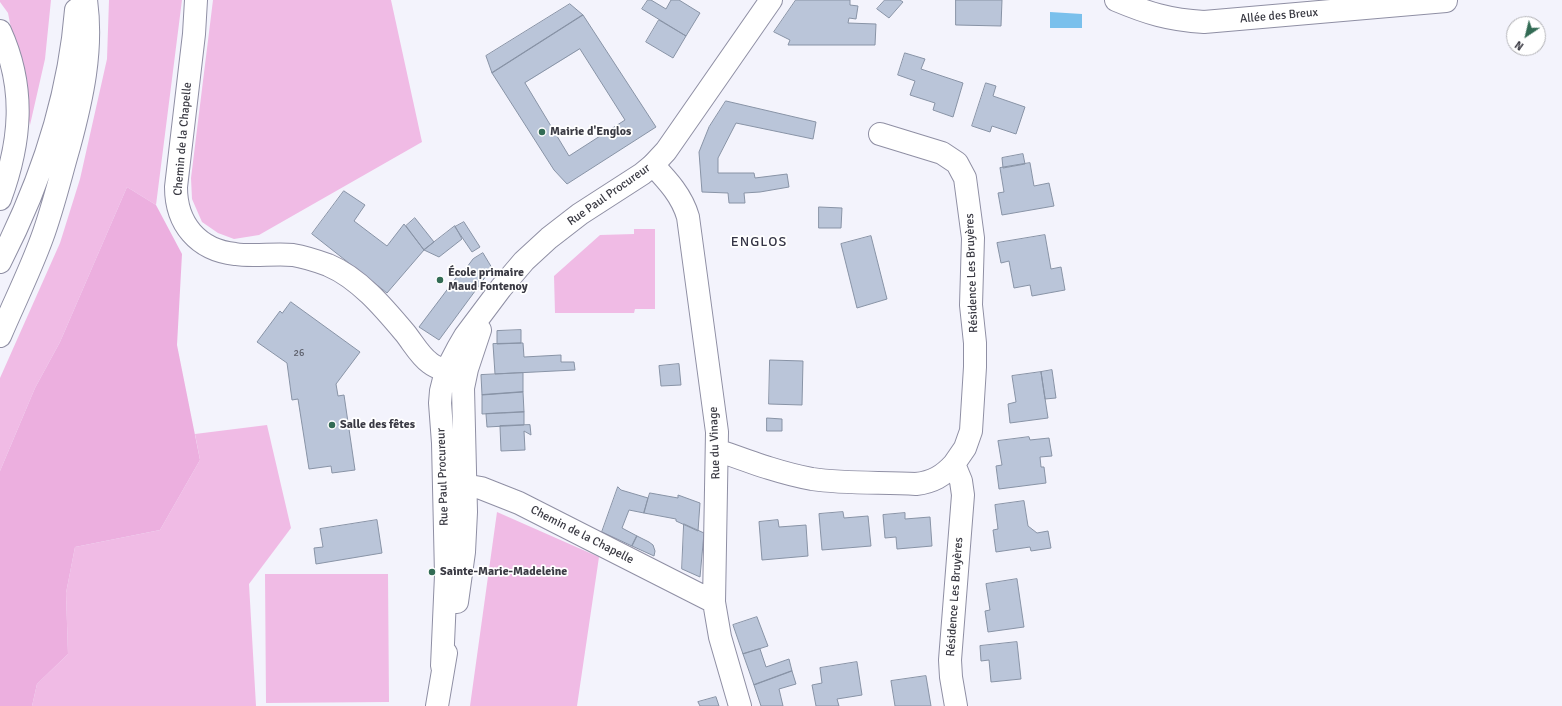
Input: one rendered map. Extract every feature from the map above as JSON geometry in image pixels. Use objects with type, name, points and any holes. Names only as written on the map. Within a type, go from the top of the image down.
[{"type":"main road","points":[[0,262],[22,216],[44,161],[53,132],[68,70],[77,0]]},
{"type":"main road","points":[[0,336],[50,216],[75,124],[85,80],[88,55],[88,14],[86,0]]},
{"type":"main road","name":"Chemin de la Chapelle","points":[[196,0],[194,34],[176,187],[179,213],[186,227],[200,242],[217,250],[236,254],[306,257],[331,266],[354,281],[373,298],[401,329],[424,358],[431,364],[446,371]]},
{"type":"main road","name":"Rue Paul Procureur","points":[[436,706],[442,666],[446,592],[444,482],[440,403],[441,391],[446,371],[462,342],[491,302],[524,261],[549,238],[580,214],[621,188],[653,165],[676,138],[716,77],[771,0]]},
{"type":"main road","name":"Allée des Breux","points":[[1116,0],[1160,17],[1175,20],[1204,22],[1446,1]]},
{"type":"main road","points":[[0,31],[12,62],[18,94],[19,110],[15,149],[0,199]]},
{"type":"main road","name":"Résidence Les Bruyères","points":[[717,450],[782,472],[813,479],[916,484],[928,482],[938,478],[954,464],[965,448],[971,431],[975,343],[971,306],[973,238],[965,178],[957,163],[946,154],[880,134]]},
{"type":"main road","name":"Rue du Vinage","points":[[653,165],[678,195],[685,207],[688,217],[714,412],[717,450],[714,602],[720,637],[740,706]]},
{"type":"main road","name":"Rue Paul Procureur","points":[[442,666],[456,610],[466,526],[463,388],[471,356],[491,302]]},
{"type":"main road","name":"Résidence Les Bruyères","points":[[954,464],[961,481],[963,495],[950,660],[951,677],[956,706]]},
{"type":"main road","name":"Chemin de la Chapelle","points":[[444,482],[481,488],[519,503],[714,602]]},
{"type":"shaded area","points":[[0,0],[51,0],[45,59],[30,125],[8,13]]},
{"type":"shaded area","points":[[109,0],[182,0],[156,205],[127,187],[60,342],[35,388],[0,471],[0,378],[60,243],[80,179],[107,59]]},
{"type":"shaded area","points":[[213,0],[391,0],[422,142],[259,235],[234,239],[218,233],[202,222],[192,199],[191,178]]},
{"type":"shaded area","points":[[127,187],[156,205],[182,254],[177,345],[200,460],[160,530],[75,547],[66,593],[68,654],[37,684],[32,706],[0,706],[0,471],[35,388],[60,342]]},
{"type":"shaded area","points":[[634,229],[655,229],[655,309],[635,309],[634,313],[555,313],[554,276],[600,235],[634,234]]},
{"type":"shaded area","points":[[267,425],[291,528],[249,584],[256,706],[32,706],[37,684],[68,654],[66,593],[75,547],[160,530],[200,460],[195,434]]},
{"type":"shaded area","points":[[497,512],[599,557],[577,706],[470,706]]},
{"type":"shaded area","points":[[265,574],[388,574],[389,702],[266,703]]},
{"type":"water","points":[[1050,12],[1082,14],[1082,28],[1050,28]]},
{"type":"building","points":[[648,0],[651,0],[666,9],[671,0],[679,0],[700,13],[686,36],[642,9]]},
{"type":"building","points":[[796,0],[850,0],[850,5],[858,6],[856,19],[849,18],[848,23],[876,24],[875,45],[788,45],[790,40],[774,32]]},
{"type":"building","points":[[885,0],[900,0],[903,2],[889,18],[877,9]]},
{"type":"building","points":[[956,0],[1002,0],[1001,26],[956,25]]},
{"type":"building","points":[[570,4],[583,15],[492,73],[486,56]]},
{"type":"building","points":[[583,15],[656,127],[567,184],[554,170],[492,73]],"holes":[[[580,49],[625,120],[569,156],[525,83]]]},
{"type":"building","points":[[659,20],[686,36],[673,58],[646,42]]},
{"type":"building","points":[[905,53],[925,59],[921,69],[963,83],[953,117],[933,110],[935,103],[910,95],[915,81],[898,75]]},
{"type":"building","points":[[986,83],[996,86],[993,96],[1025,107],[1016,134],[992,126],[990,132],[972,126]]},
{"type":"building","points":[[726,101],[816,122],[813,139],[736,123],[718,158],[718,173],[754,173],[755,178],[787,174],[789,187],[744,193],[745,203],[729,203],[728,193],[702,192],[699,152],[709,127]]},
{"type":"building","points":[[1023,154],[1025,164],[1003,168],[1002,158]]},
{"type":"building","points":[[1030,163],[1034,186],[1049,183],[1054,206],[1002,215],[998,193],[1004,192],[1000,168]]},
{"type":"building","points":[[344,191],[365,205],[354,221],[387,246],[404,224],[424,250],[387,293],[312,234]]},
{"type":"building","points":[[819,207],[842,208],[841,228],[819,228]]},
{"type":"building","points":[[415,218],[434,242],[424,250],[406,226]]},
{"type":"building","points":[[464,222],[480,247],[472,252],[455,227]]},
{"type":"building","points":[[455,226],[462,239],[439,257],[424,250]]},
{"type":"building","points":[[1045,235],[1051,269],[1061,267],[1065,290],[1032,296],[1030,285],[1014,288],[1009,261],[1001,263],[997,243]]},
{"type":"building","points":[[871,236],[887,299],[857,308],[841,244]]},
{"type":"building","points":[[483,253],[492,268],[439,340],[419,327],[462,270],[464,271],[473,259]]},
{"type":"building","points":[[291,302],[360,352],[336,384],[338,396],[344,395],[355,470],[332,473],[331,466],[309,469],[298,399],[292,400],[287,363],[257,342],[280,311],[282,313]]},
{"type":"building","points":[[521,330],[521,343],[497,344],[497,331]]},
{"type":"building","points":[[523,343],[524,357],[561,355],[561,362],[574,362],[575,370],[495,374],[493,344]]},
{"type":"building","points":[[770,360],[803,361],[802,405],[769,404]]},
{"type":"building","points":[[679,364],[681,385],[661,386],[659,366]]},
{"type":"building","points":[[1052,370],[1056,398],[1045,399],[1041,372]]},
{"type":"building","points":[[1041,372],[1048,418],[1010,423],[1008,404],[1016,402],[1012,376]]},
{"type":"building","points":[[523,373],[523,392],[482,395],[481,375]]},
{"type":"building","points":[[523,392],[524,412],[482,414],[482,395]]},
{"type":"building","points":[[524,412],[524,425],[487,427],[486,414]]},
{"type":"building","points":[[767,418],[782,419],[782,431],[767,431]]},
{"type":"building","points":[[530,425],[531,435],[524,431],[525,450],[501,451],[500,426]]},
{"type":"building","points":[[1029,437],[1030,440],[1049,438],[1052,456],[1040,457],[1041,467],[1044,467],[1046,483],[999,489],[996,466],[1002,465],[998,441]]},
{"type":"building","points":[[618,487],[621,490],[648,498],[644,513],[629,510],[622,528],[637,536],[632,546],[602,532]]},
{"type":"building","points":[[650,493],[678,498],[678,495],[700,503],[698,531],[676,521],[676,519],[644,513]]},
{"type":"building","points":[[1024,501],[1028,526],[1037,533],[1048,531],[1051,548],[1031,551],[1030,547],[996,552],[993,530],[998,529],[995,505]]},
{"type":"building","points":[[843,512],[844,518],[868,516],[871,546],[822,550],[819,514]]},
{"type":"building","points":[[905,513],[905,519],[930,517],[932,546],[897,549],[896,537],[885,538],[883,515]]},
{"type":"building","points":[[377,520],[382,553],[316,564],[314,548],[323,547],[320,529]]},
{"type":"building","points":[[778,520],[779,527],[806,525],[808,556],[762,560],[759,522]]},
{"type":"building","points":[[684,524],[704,533],[700,577],[682,569]]},
{"type":"building","points":[[637,536],[653,545],[655,551],[654,556],[632,546]]},
{"type":"building","points":[[1017,579],[1024,627],[988,632],[985,611],[990,610],[986,584]]},
{"type":"building","points":[[757,617],[768,646],[743,654],[733,625]]},
{"type":"building","points":[[1017,642],[1021,679],[991,682],[989,660],[981,661],[980,646]]},
{"type":"building","points":[[760,649],[766,667],[789,659],[792,671],[754,685],[743,654]]},
{"type":"building","points":[[857,662],[862,695],[837,699],[839,706],[816,706],[812,685],[822,683],[820,668]]},
{"type":"building","points":[[792,671],[796,684],[779,689],[783,706],[761,706],[754,685]]},
{"type":"building","points":[[926,676],[931,706],[895,706],[891,681]]},
{"type":"building","points":[[716,697],[719,706],[700,706],[698,702]]},
{"type":"place","name":"Mairie d'Englos","points":[[542,132]]},
{"type":"place","name":"École primaire Maud Fontenoy","points":[[440,280]]},
{"type":"place","name":"Salle des fêtes","points":[[332,425]]},
{"type":"place","name":"Sainte-Marie-Madeleine","points":[[432,572]]},
{"type":"district","name":"ENGLOS","points":[[759,242]]}]
